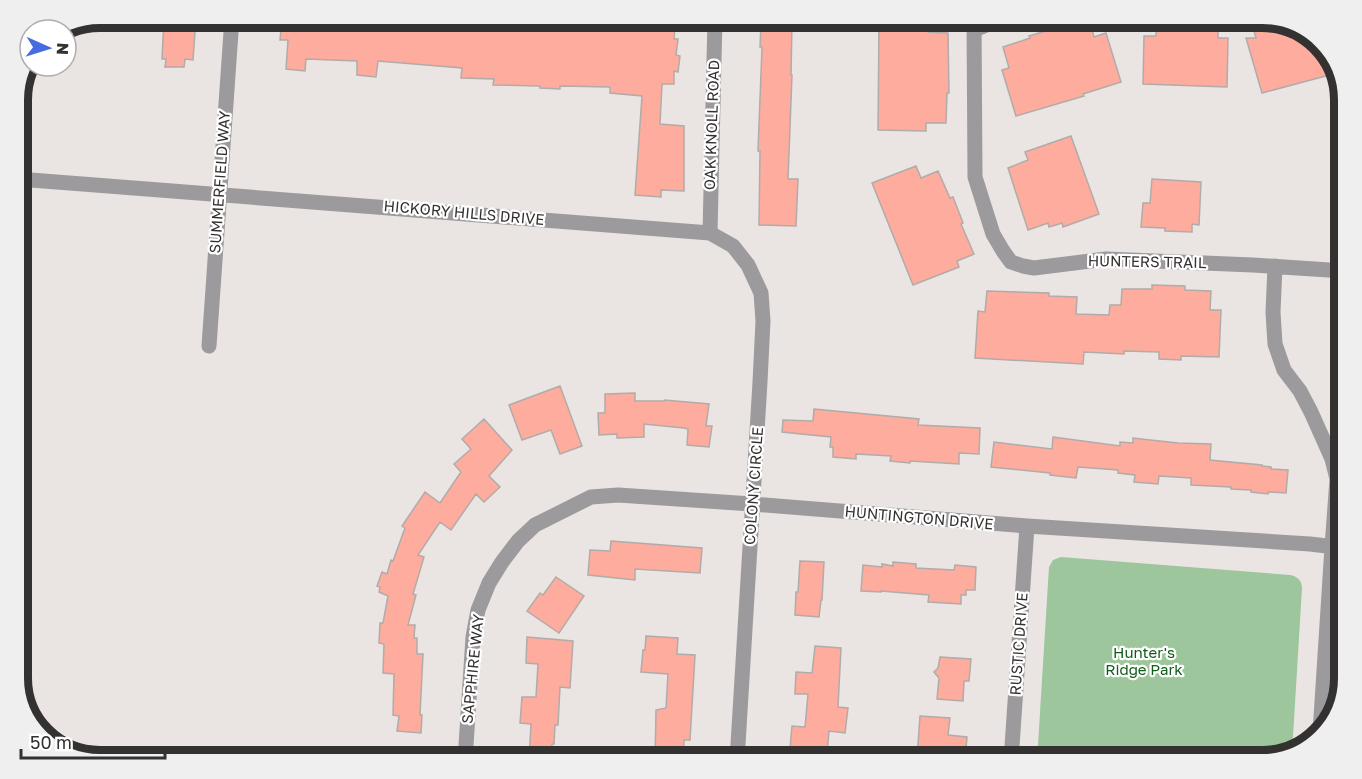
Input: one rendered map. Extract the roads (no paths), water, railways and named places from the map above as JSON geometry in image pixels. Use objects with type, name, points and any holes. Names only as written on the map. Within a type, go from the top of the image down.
[{"type":"street","name":"SUMMERFIELD WAY","points":[[209,346],[231,28]]},
{"type":"street","name":"OAK KNOLL ROAD","points":[[710,232],[715,28]]},
{"type":"street","name":"HUNTERS TRAIL","points":[[974,28],[975,177],[993,234],[1011,261],[1034,268],[1106,259],[1333,270]]},
{"type":"street","name":"HICKORY HILLS DRIVE","points":[[29,181],[710,232]]},
{"type":"street","name":"COLONY CIRCLE","points":[[710,232],[733,246],[748,265],[760,293],[763,321],[738,750]]},
{"type":"street","points":[[1275,266],[1273,312],[1275,344],[1284,370],[1311,412],[1334,466]]},
{"type":"street","name":"HUNTINGTON DRIVE","points":[[512,549],[535,525],[591,497],[618,495],[1334,547]]},
{"type":"street","name":"RUSTIC DRIVE","points":[[1012,750],[1027,526]]},
{"type":"street","name":"SAPPHIRE WAY","points":[[466,750],[473,637],[478,610],[489,583],[512,549]]},
{"type":"street","points":[[1321,718],[1334,590]]},
{"type":"park label","name":"Hunter's Ridge Park","points":[[1144,662]]}]
